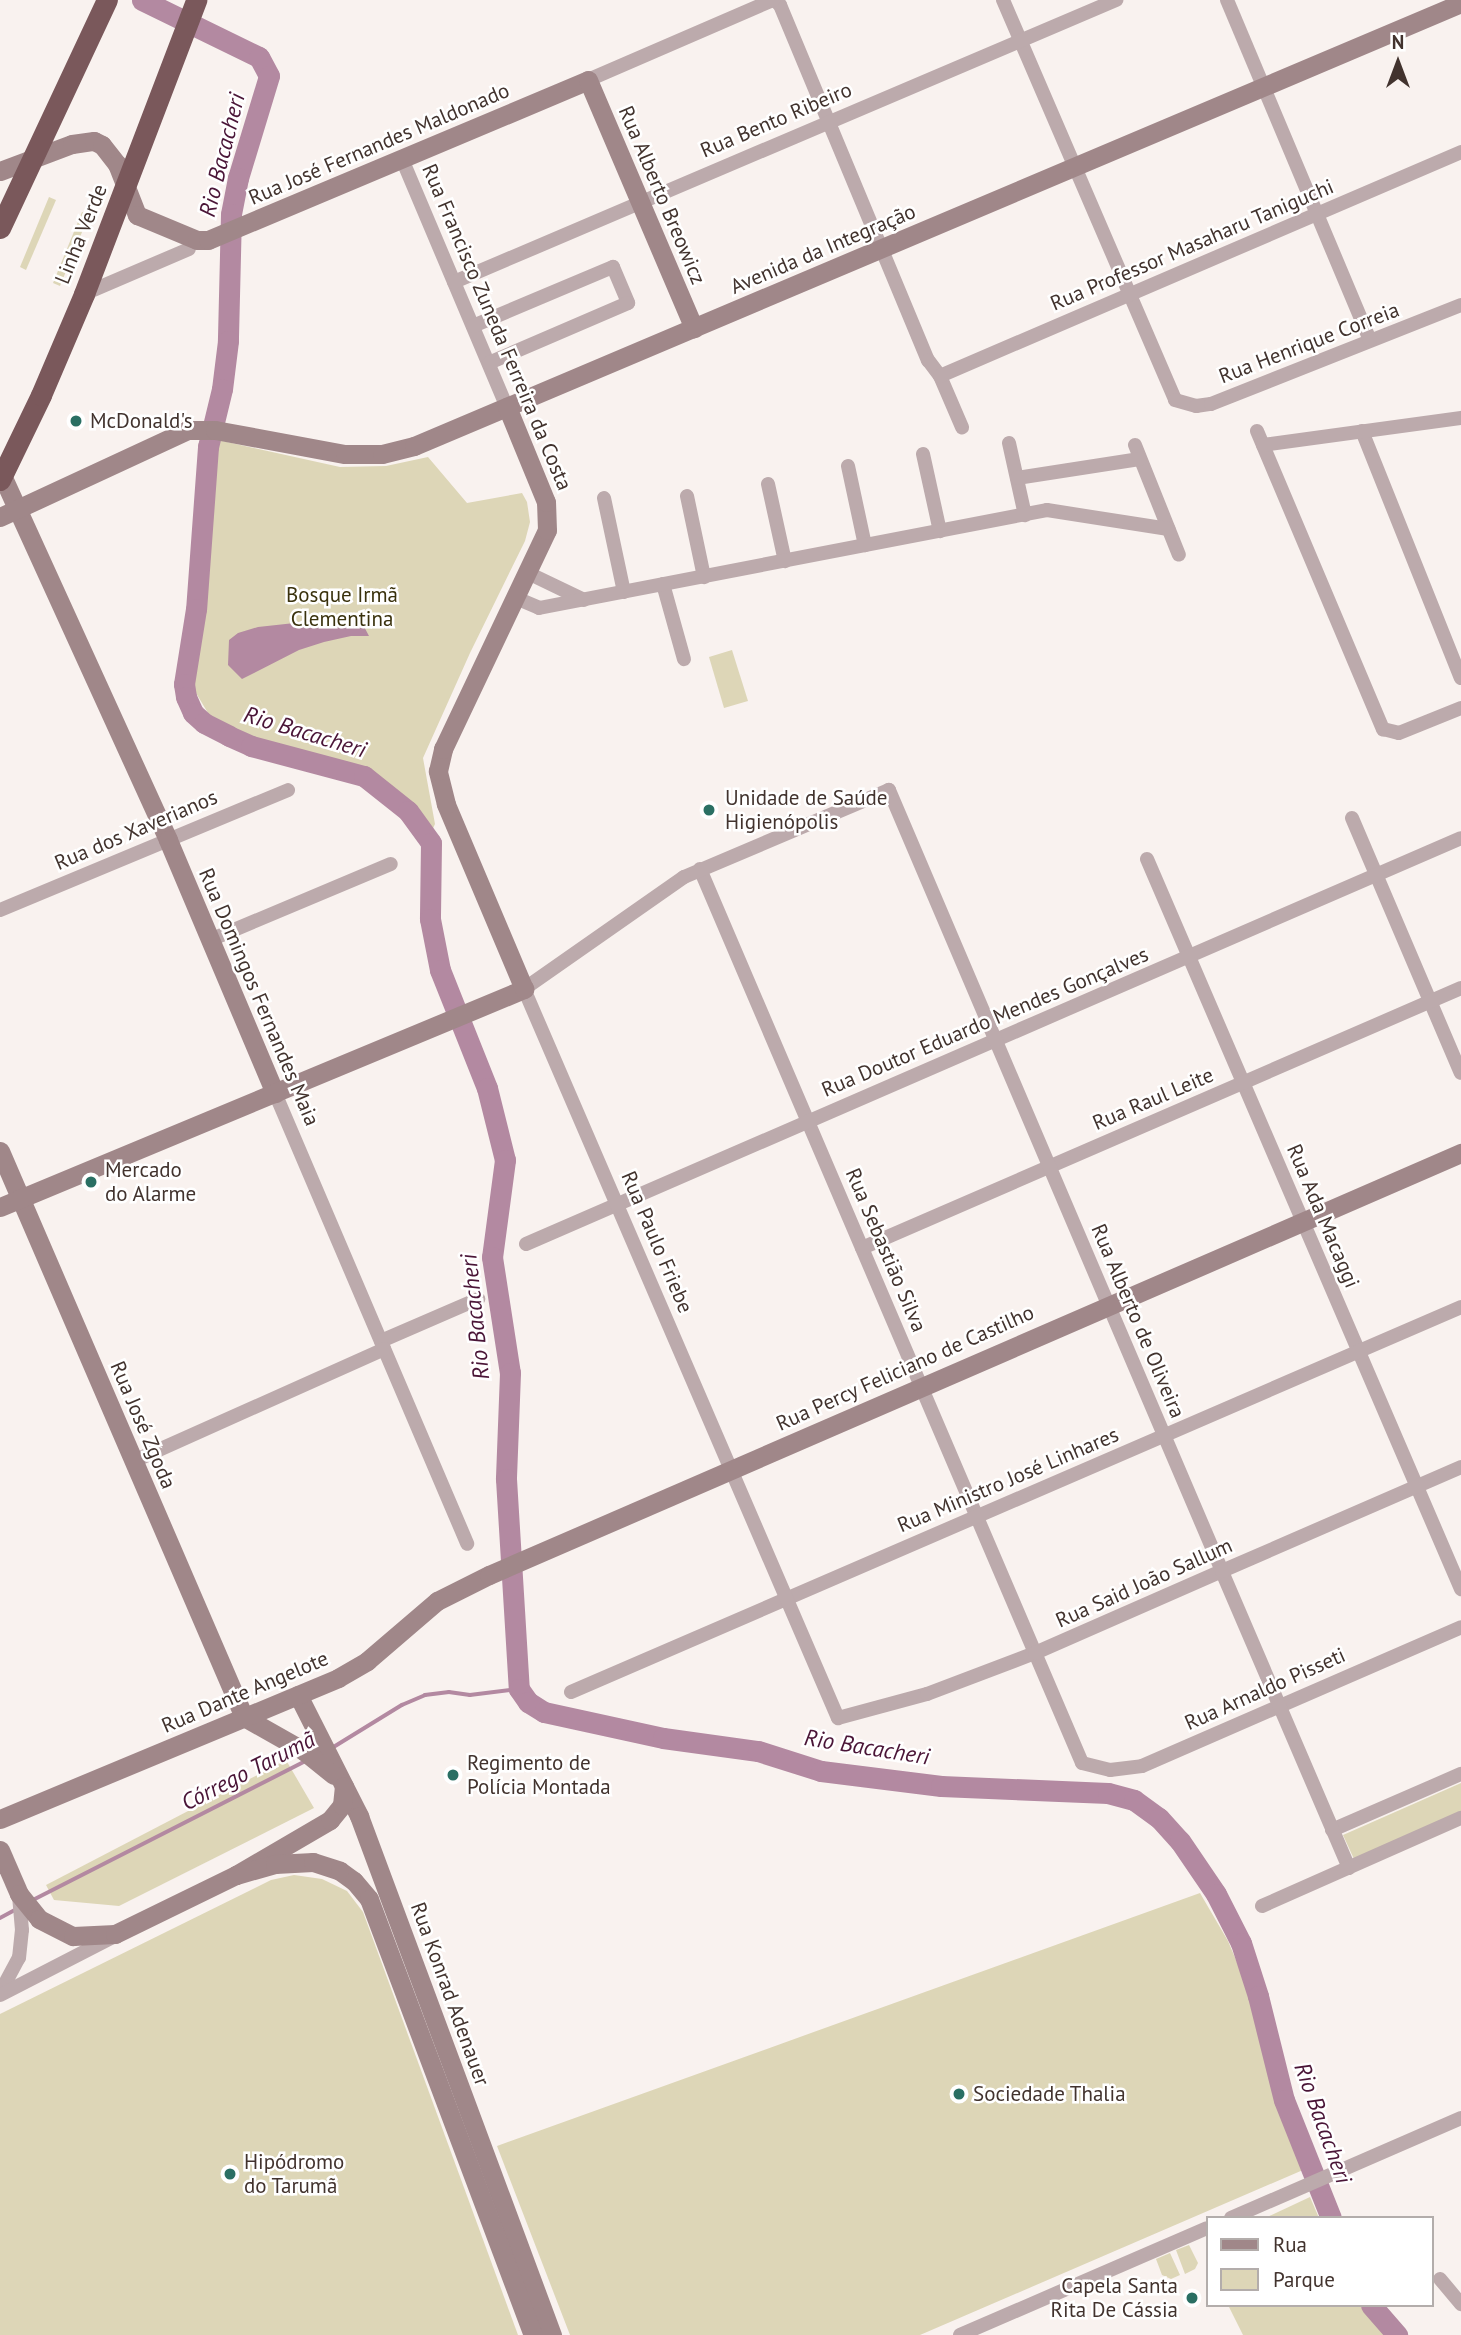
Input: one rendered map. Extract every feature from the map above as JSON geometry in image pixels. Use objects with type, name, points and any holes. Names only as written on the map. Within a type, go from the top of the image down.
[{"type":"highway","name":"Linha Verde","points":[[1,476],[84,294],[196,0]]},
{"type":"highway","points":[[0,228],[28,162],[105,5]]},
{"type":"main road","name":"Avenida da Integração","points":[[9,513],[187,430],[224,431],[329,453],[382,454],[414,446],[1458,6]]},
{"type":"main road","name":"Rua José Fernandes Maldonado","points":[[28,162],[72,144],[94,141],[112,156],[133,210],[142,218],[197,240],[220,236],[588,80]]},
{"type":"main road","name":"Rua Alberto Breowicz","points":[[588,80],[694,328]]},
{"type":"main road","points":[[0,171],[28,162]]},
{"type":"main road","name":"Rua Francisco Zuneda Ferreira da Costa","points":[[439,782],[443,749],[547,530],[549,511],[507,407]]},
{"type":"main road","name":"Rua Domingos Fernandes Maia","points":[[1,476],[9,513],[168,840],[275,1093]]},
{"type":"main road","name":"Rua Paulo Friebe","points":[[439,782],[524,989]]},
{"type":"main road","points":[[0,1207],[524,989]]},
{"type":"main road","name":"Rua Percy Feliciano de Castilho","points":[[1302,1220],[1339,1197],[1461,1147]]},
{"type":"main road","name":"Rua José Zgoda","points":[[0,1152],[244,1717]]},
{"type":"main road","name":"Rua Percy Feliciano de Castilho","points":[[525,1559],[1461,1153]]},
{"type":"main road","name":"Rua Dante Angelote","points":[[0,1819],[352,1671],[437,1601],[525,1559]]},
{"type":"main road","points":[[298,1695],[312,1747]]},
{"type":"main road","points":[[244,1717],[312,1747]]},
{"type":"main road","name":"Rua Konrad Adenauer","points":[[312,1747],[342,1783],[359,1816],[552,2335]]},
{"type":"main road","points":[[0,1850],[27,1914],[73,1936],[98,1937],[129,1930],[236,1875],[330,1820],[342,1805],[342,1783]]},
{"type":"main road","name":"Rua Konrad Adenauer","points":[[236,1875],[275,1864],[313,1862],[340,1871],[354,1881],[369,1899],[533,2335]]},
{"type":"street","points":[[588,80],[774,0],[780,5],[928,360],[940,376],[962,427]]},
{"type":"street","points":[[1003,0],[1129,295]]},
{"type":"street","name":"Rua Bento Ribeiro","points":[[454,282],[1116,0]]},
{"type":"street","points":[[1227,0],[1370,340]]},
{"type":"street","name":"Rua Professor Masaharu Taniguchi","points":[[940,376],[1461,152]]},
{"type":"street","name":"Rua Francisco Zuneda Ferreira da Costa","points":[[402,159],[507,407]]},
{"type":"street","points":[[84,294],[189,249]]},
{"type":"street","points":[[473,326],[613,267],[628,303],[489,363]]},
{"type":"street","name":"Rua Henrique Correia","points":[[1129,295],[1172,397],[1189,405],[1211,404],[1461,305]]},
{"type":"street","points":[[1461,419],[1362,431],[1260,438],[1382,729],[1399,733],[1461,708]]},
{"type":"street","points":[[1362,431],[1461,678]]},
{"type":"street","points":[[1009,443],[1025,514]]},
{"type":"street","points":[[1135,444],[1179,555]]},
{"type":"street","points":[[923,454],[940,531]]},
{"type":"street","points":[[1017,478],[1140,459]]},
{"type":"street","points":[[848,466],[865,545]]},
{"type":"street","points":[[768,484],[785,561]]},
{"type":"street","points":[[687,496],[704,577]]},
{"type":"street","points":[[604,498],[624,592]]},
{"type":"street","points":[[516,598],[539,608],[1047,510],[1168,529]]},
{"type":"street","points":[[528,573],[584,600]]},
{"type":"street","points":[[663,584],[684,659]]},
{"type":"street","name":"Rua dos Xaverianos","points":[[0,910],[288,790]]},
{"type":"street","name":"Rua Alberto de Oliveira","points":[[700,869],[889,790],[1349,1868]]},
{"type":"street","points":[[1352,818],[1461,1073]]},
{"type":"street","name":"Rua Doutor Eduardo Mendes Gonçalves","points":[[526,1244],[1461,838]]},
{"type":"street","name":"Rua Ada Macaggi","points":[[1147,859],[1461,1589]]},
{"type":"street","points":[[210,940],[391,864]]},
{"type":"street","points":[[524,989],[669,886],[700,869]]},
{"type":"street","name":"Rua Sebastião Silva","points":[[700,869],[1082,1763]]},
{"type":"street","name":"Rua Raul Leite","points":[[862,1248],[1461,988]]},
{"type":"street","name":"Rua Paulo Friebe","points":[[524,989],[838,1718]]},
{"type":"street","name":"Rua Domingos Fernandes Maia","points":[[275,1093],[467,1545]]},
{"type":"street","points":[[134,1461],[478,1299]]},
{"type":"street","name":"Rua Ministro José Linhares","points":[[571,1692],[1461,1307]]},
{"type":"street","name":"Rua Said João Sallum","points":[[838,1718],[927,1694],[1035,1653],[1461,1467]]},
{"type":"street","name":"Rua Arnaldo Pisseti","points":[[1082,1763],[1099,1769],[1133,1769],[1461,1627]]},
{"type":"street","points":[[1332,1830],[1461,1774]]},
{"type":"street","points":[[1262,1906],[1461,1818]]},
{"type":"street","points":[[0,1994],[19,1958],[27,1914]]},
{"type":"street","points":[[0,1994],[129,1930]]},
{"type":"street","points":[[1236,2216],[1461,2118]]},
{"type":"street","points":[[960,2335],[1206,2228]]},
{"type":"street","points":[[1440,2279],[1461,2304]]},
{"type":"green space","points":[[49,197],[56,200],[26,270],[20,267]]},
{"type":"green space","points":[[82,212],[89,215],[60,286],[53,283]]},
{"type":"green space","name":"Bosque Irmã Clementina","points":[[218,440],[340,467],[386,466],[428,457],[467,503],[522,493],[527,502],[530,522],[525,541],[470,653],[423,758],[435,824],[429,837],[409,810],[364,774],[258,740],[211,718],[193,688],[206,607]]},
{"type":"green space","points":[[732,650],[748,701],[724,708],[709,657]]},
{"type":"green space","points":[[286,1760],[314,1808],[119,1906],[54,1900],[46,1885]]},
{"type":"green space","points":[[1461,1783],[1461,1813],[1354,1859],[1343,1835]]},
{"type":"green space","name":"Hipódromo do Tarumã","points":[[294,1875],[322,1879],[347,1891],[363,1912],[518,2335],[0,2335],[0,2014],[271,1880]]},
{"type":"green space","name":"Sociedade Thalia","points":[[1200,1893],[1228,1941],[1254,2003],[1267,2069],[1303,2170],[920,2335],[570,2335],[497,2146]]},
{"type":"green space","points":[[1310,2197],[1318,2216],[1269,2216]]},
{"type":"green space","points":[[1189,2245],[1198,2263],[1195,2269],[1185,2274],[1176,2250]]},
{"type":"green space","points":[[1170,2253],[1180,2275],[1171,2279],[1162,2275],[1156,2259]]},
{"type":"green space","points":[[1229,2307],[1366,2307],[1399,2335],[1243,2335]]},
{"type":"shaded area","points":[[360,619],[369,636],[351,636],[299,650],[242,679],[228,665],[229,640],[238,633],[258,627]]},
{"type":"waterway","name":"Rio Bacacheri","points":[[142,0],[259,57],[269,76],[238,178],[231,214],[228,341],[222,389],[208,447],[196,609],[184,684],[186,697],[193,713],[204,723],[251,746],[364,776],[408,811],[431,843],[430,919],[440,970],[487,1088],[505,1160],[492,1257],[510,1373],[506,1479],[519,1689],[528,1702],[544,1712],[663,1738],[758,1751],[821,1771],[941,1786],[1108,1793],[1134,1800],[1159,1818],[1180,1841],[1216,1894],[1241,1943],[1258,1996],[1284,2100],[1330,2216]]},
{"type":"waterway","name":"Córrego Tarumã","points":[[332,1748],[402,1705],[425,1695],[449,1692],[470,1695],[519,1689]]},
{"type":"waterway","name":"Córrego Tarumã","points":[[33,1900],[306,1761]]},
{"type":"waterway","name":"Córrego Tarumã","points":[[0,1918],[17,1909]]},
{"type":"waterway","name":"Rio Bacacheri","points":[[1373,2307],[1397,2335]]},
{"type":"place","name":"McDonald's","points":[[76,421]]},
{"type":"place","name":"Unidade de Saúde Higienópolis","points":[[709,810]]},
{"type":"place","name":"Mercado do Alarme","points":[[91,1182]]},
{"type":"place","name":"Regimento de Polícia Montada","points":[[453,1775]]},
{"type":"place","name":"Sociedade Thalia","points":[[959,2094]]},
{"type":"place","name":"Hipódromo do Tarumã","points":[[230,2174]]},
{"type":"place","name":"Capela Santa Rita De Cássia","points":[[1192,2298]]}]
